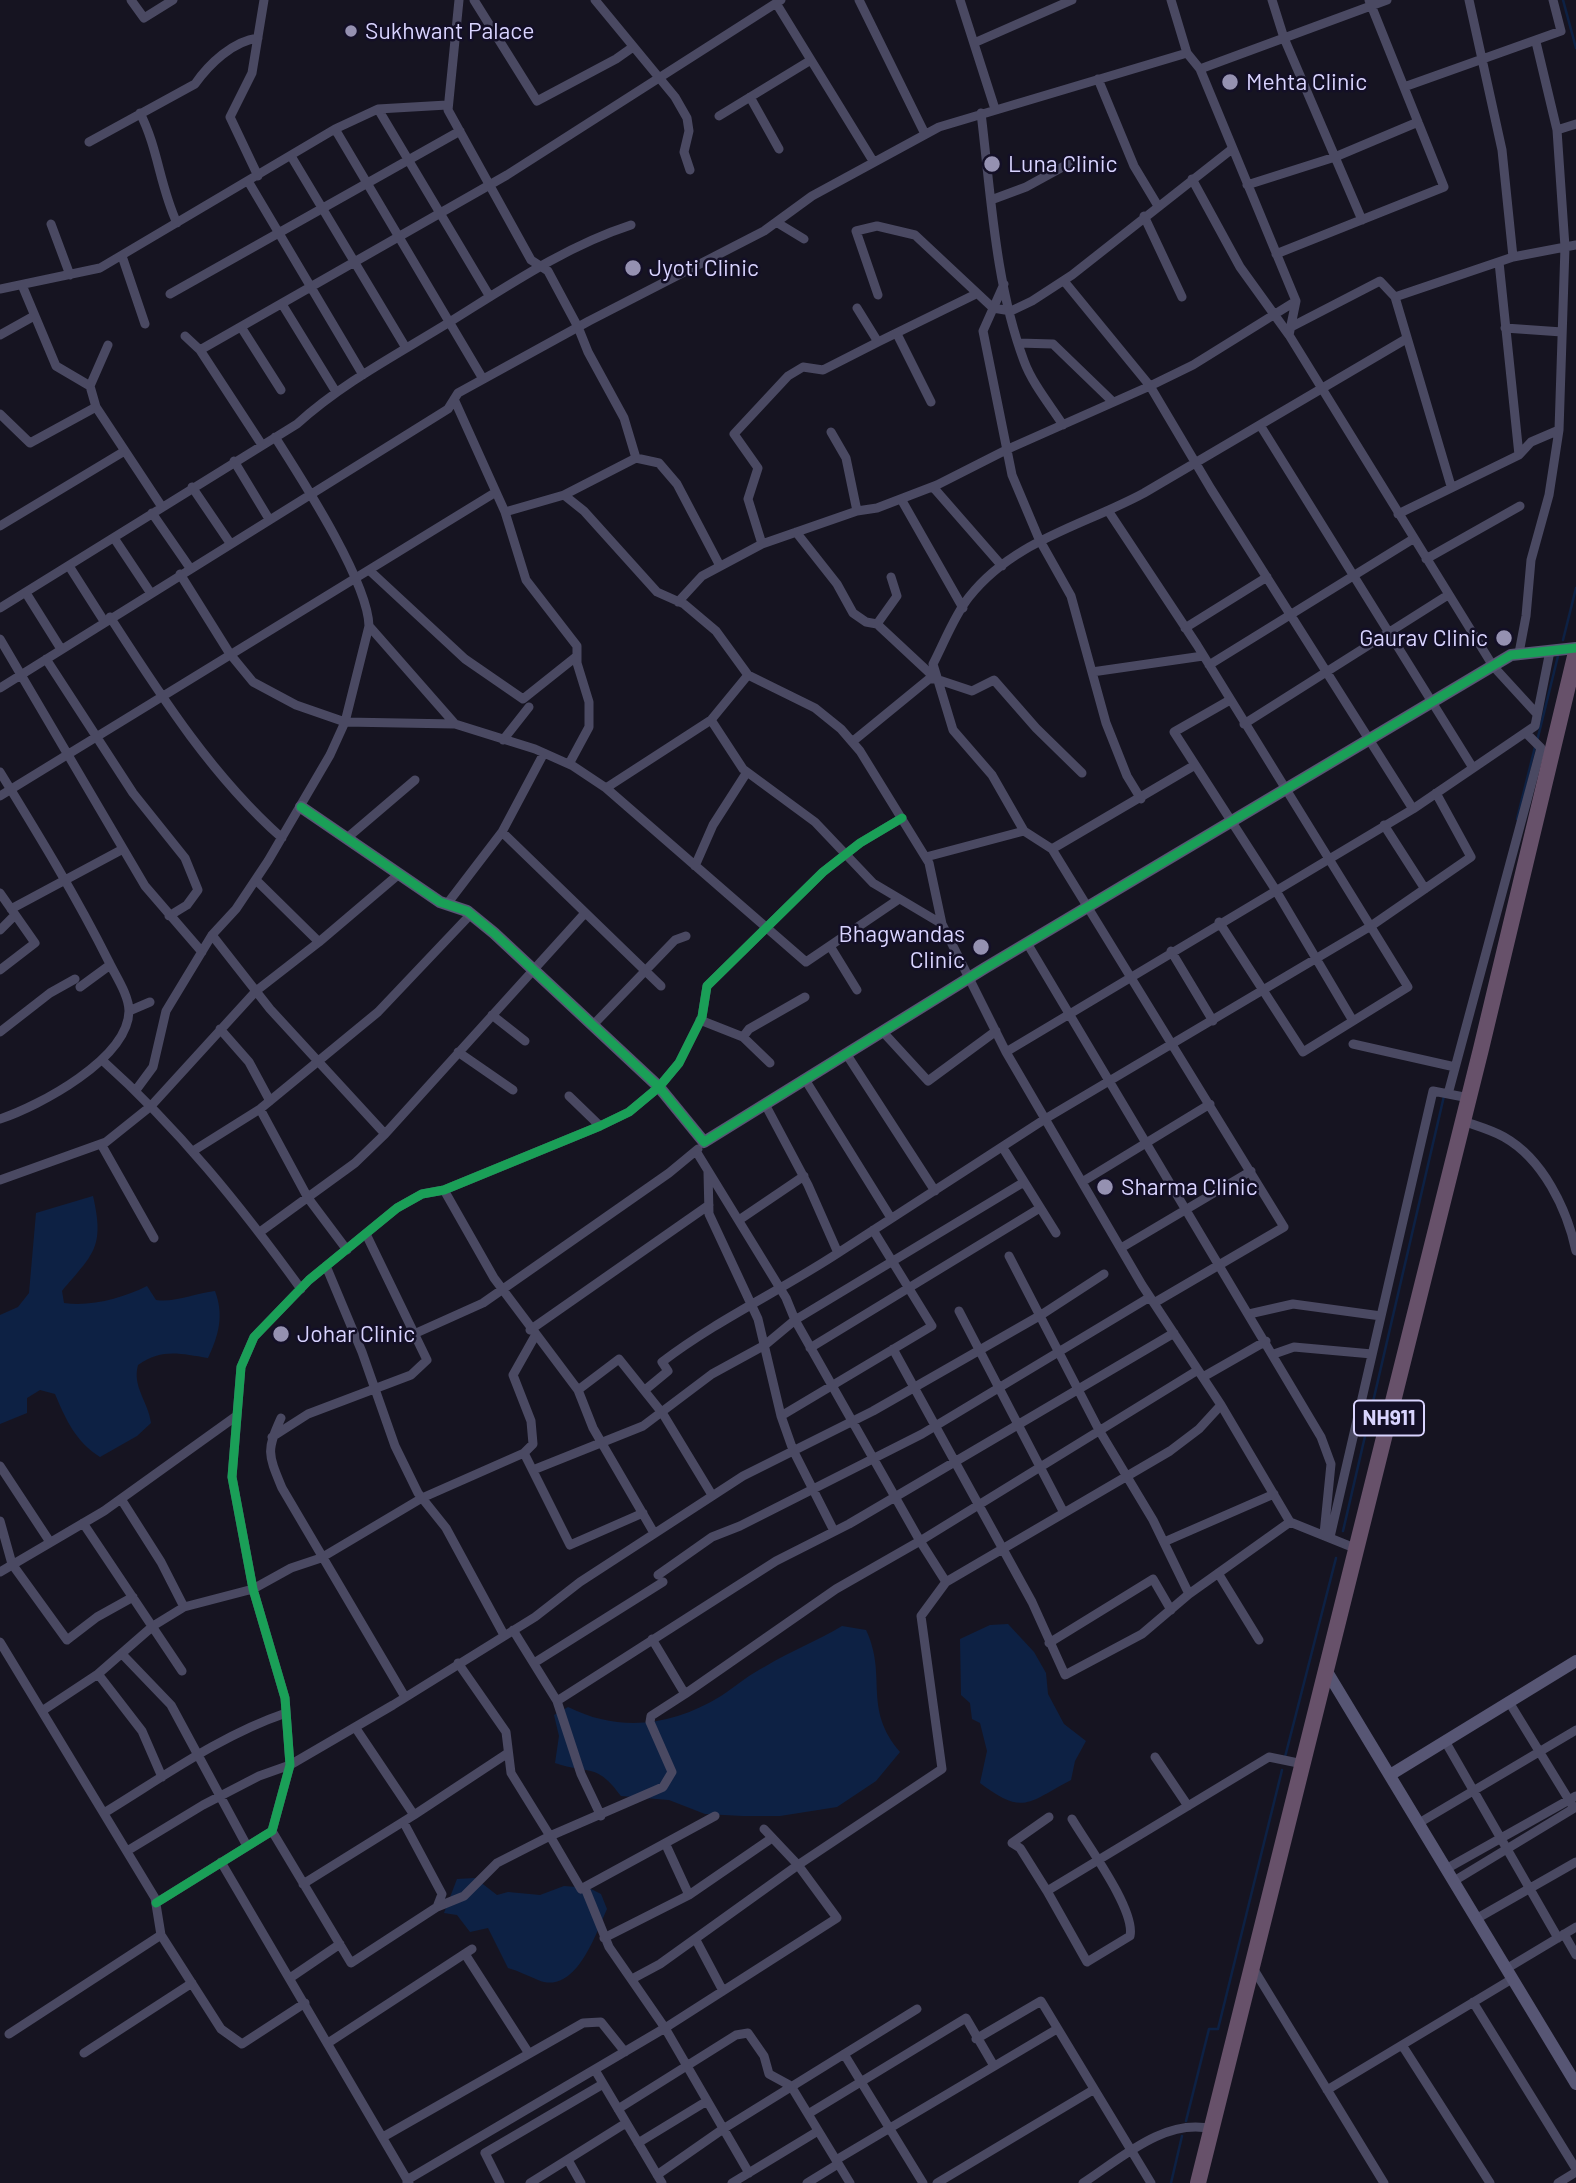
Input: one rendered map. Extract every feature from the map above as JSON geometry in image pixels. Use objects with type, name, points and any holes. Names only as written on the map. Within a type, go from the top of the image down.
[{"type":"highway","name":"NH911","points":[[1198,2183],[1469,1098],[1576,650]]},
{"type":"street","points":[[131,0],[144,18],[173,0]]},
{"type":"street","points":[[258,176],[230,117],[252,73],[264,0]]},
{"type":"street","points":[[459,0],[447,105],[531,260],[548,271],[578,327],[587,352],[624,418],[636,458]]},
{"type":"street","points":[[474,0],[537,101],[616,59],[632,47]]},
{"type":"street","points":[[595,0],[675,97],[687,118],[689,131],[684,152],[690,170]]},
{"type":"street","points":[[757,0],[763,10]]},
{"type":"street","points":[[859,0],[925,134]]},
{"type":"street","points":[[960,0],[995,108]]},
{"type":"street","points":[[974,43],[1072,0]]},
{"type":"street","points":[[1171,0],[1187,53],[1200,69],[1296,300],[1290,331]]},
{"type":"street","points":[[1272,0],[1284,38],[1362,220]]},
{"type":"street","points":[[1200,69],[1370,3],[1387,0]]},
{"type":"street","points":[[1469,0],[1502,150],[1513,257]]},
{"type":"street","points":[[1404,87],[1562,31],[1553,0]]},
{"type":"street","points":[[200,350],[490,183],[659,79],[778,1],[873,161]]},
{"type":"street","points":[[1276,254],[1444,187],[1370,3]]},
{"type":"street","points":[[89,142],[194,84],[204,70],[244,40],[258,38]]},
{"type":"street","points":[[1519,653],[1527,616],[1531,560],[1549,495],[1559,430],[1565,247],[1557,130],[1536,42]]},
{"type":"street","points":[[0,688],[448,409],[458,393],[776,222],[812,196],[873,161],[925,134],[995,108],[1187,53]]},
{"type":"street","points":[[719,116],[811,60]]},
{"type":"street","points":[[1098,79],[1133,166],[1158,206]]},
{"type":"street","points":[[750,97],[779,149]]},
{"type":"street","points":[[0,289],[100,268],[335,130],[379,109],[447,105]]},
{"type":"street","points":[[379,109],[491,297]]},
{"type":"street","points":[[140,113],[152,137],[166,198],[177,223]]},
{"type":"street","points":[[981,113],[1004,284],[1018,343],[1025,364],[1063,425]]},
{"type":"street","points":[[1247,185],[1335,157],[1418,122]]},
{"type":"street","points":[[1557,130],[1576,124]]},
{"type":"street","points":[[335,130],[482,379]]},
{"type":"street","points":[[170,294],[460,131]]},
{"type":"street","points":[[878,295],[856,231],[877,226],[915,235],[993,308],[1010,311],[1064,281],[1192,178],[1233,149]]},
{"type":"street","points":[[291,156],[407,348]]},
{"type":"street","points":[[991,200],[1026,187],[1068,164]]},
{"type":"street","points":[[1192,178],[1240,267],[1274,315],[1290,331],[1321,388],[1493,666],[1537,714]]},
{"type":"street","points":[[248,181],[363,375]]},
{"type":"street","points":[[1144,216],[1182,297]]},
{"type":"street","points":[[776,222],[804,239]]},
{"type":"street","points":[[51,223],[70,275]]},
{"type":"street","points":[[0,608],[275,437],[336,392],[448,323],[542,267],[607,233],[631,225]]},
{"type":"street","points":[[1395,297],[1513,257],[1576,245]]},
{"type":"street","points":[[122,256],[145,324]]},
{"type":"street","points":[[1499,262],[1519,454]]},
{"type":"street","points":[[1064,281],[1150,386],[1195,463],[1413,809]]},
{"type":"street","points":[[1290,331],[1380,281],[1395,297],[1451,486]]},
{"type":"street","points":[[1004,284],[982,331],[1012,475],[1039,539],[1071,596],[1106,723],[1127,776],[1141,799]]},
{"type":"street","points":[[22,285],[56,366],[90,386]]},
{"type":"street","points":[[762,544],[748,499],[758,468],[734,434],[788,376],[803,367],[823,370],[976,294]]},
{"type":"street","points":[[678,602],[702,576],[762,544],[933,487],[1008,449],[1193,365],[1296,300]]},
{"type":"street","points":[[282,304],[336,392]]},
{"type":"street","points":[[857,308],[877,342]]},
{"type":"street","points":[[0,335],[34,316]]},
{"type":"street","points":[[241,327],[281,390]]},
{"type":"street","points":[[1506,328],[1562,332]]},
{"type":"street","points":[[897,334],[931,402]]},
{"type":"street","points":[[185,336],[200,350],[262,444]]},
{"type":"street","points":[[534,1663],[660,1578],[712,1537],[811,1491],[935,1426],[1059,1350],[1284,1227],[1090,906],[1052,849],[1024,831],[992,775],[953,730],[933,664],[968,598],[1002,566],[1039,539],[1070,530],[1109,512],[1406,340]]},
{"type":"street","points":[[1018,343],[1053,344],[1113,402]]},
{"type":"street","points":[[108,345],[90,386],[96,407],[123,452],[162,507]]},
{"type":"street","points":[[454,399],[505,512],[526,580],[577,646],[589,702],[589,727],[569,764]]},
{"type":"street","points":[[0,414],[30,443],[96,407]]},
{"type":"street","points":[[1259,425],[1473,768]]},
{"type":"street","points":[[1398,514],[1519,454],[1531,442],[1559,430]]},
{"type":"street","points":[[831,432],[846,458],[857,511]]},
{"type":"street","points":[[136,1090],[153,1067],[166,1011],[212,935],[236,909],[256,880],[301,807],[345,722],[369,626],[368,608],[355,579],[310,494],[275,437]]},
{"type":"street","points":[[2,521],[123,452]]},
{"type":"street","points":[[505,512],[564,495],[636,458],[659,463],[677,484],[720,566]]},
{"type":"street","points":[[234,461],[270,519]]},
{"type":"street","points":[[192,487],[230,543]]},
{"type":"street","points":[[933,487],[1002,566]]},
{"type":"street","points":[[0,796],[496,492]]},
{"type":"street","points":[[564,495],[584,511],[657,592],[678,602],[716,631],[748,675],[815,708],[852,742],[877,775],[926,857],[942,924],[1006,1052],[1152,1300],[1221,1405],[1290,1522],[1357,1549]]},
{"type":"street","points":[[901,499],[963,608]]},
{"type":"street","points":[[1426,559],[1520,506]]},
{"type":"street","points":[[1109,512],[1209,665],[1408,987],[1303,1052],[1219,922]]},
{"type":"street","points":[[152,513],[190,568]]},
{"type":"street","points":[[796,532],[837,584],[853,613],[866,622],[877,624],[936,679]]},
{"type":"street","points":[[114,538],[150,593]]},
{"type":"street","points":[[1209,665],[1413,539]]},
{"type":"street","points":[[69,566],[162,698],[243,803],[282,838]]},
{"type":"street","points":[[369,570],[465,659],[523,699],[577,656]]},
{"type":"street","points":[[180,574],[230,654],[253,682],[296,705],[345,722],[455,724],[544,753],[569,764],[606,788],[806,962],[899,899]]},
{"type":"street","points":[[877,624],[897,596],[891,577]]},
{"type":"street","points":[[1185,628],[1267,577]]},
{"type":"street","points":[[26,593],[61,649]]},
{"type":"street","points":[[1244,724],[1448,595]]},
{"type":"street","points":[[369,626],[455,724]]},
{"type":"street","points":[[0,639],[145,886],[202,951]]},
{"type":"street","points":[[414,1334],[483,1303],[700,1147],[969,978],[1493,666],[1519,653],[1576,650]]},
{"type":"street","points":[[1006,1052],[1219,922],[1413,809],[1526,733],[1535,726],[1550,651]]},
{"type":"street","points":[[1092,672],[1203,656]]},
{"type":"street","points":[[46,659],[133,793],[185,858],[198,890],[187,905],[169,916]]},
{"type":"street","points":[[606,788],[711,720],[748,675]]},
{"type":"street","points":[[852,742],[929,679],[972,691],[994,680],[1036,728],[1082,774]]},
{"type":"street","points":[[1230,700],[1174,732],[1275,889],[1353,1021]]},
{"type":"street","points":[[503,740],[529,707]]},
{"type":"street","points":[[711,720],[747,772],[815,822],[873,883],[942,924]]},
{"type":"street","points":[[1448,1094],[1541,748],[1526,733]]},
{"type":"street","points":[[447,904],[502,832],[544,753]]},
{"type":"street","points":[[1052,849],[1195,765]]},
{"type":"street","points":[[0,772],[66,882],[110,965],[129,1011],[117,1043],[102,1060],[54,1096],[0,1119]]},
{"type":"street","points":[[695,866],[713,825],[747,772]]},
{"type":"street","points":[[347,838],[415,780]]},
{"type":"street","points":[[645,1390],[668,1371],[662,1362],[703,1331],[781,1289],[1045,1119],[1371,926],[1471,857],[1436,793]]},
{"type":"street","points":[[301,807],[399,874],[447,904],[471,914],[659,1087],[700,1147],[708,1171],[781,1289],[810,1348],[946,1582]]},
{"type":"street","points":[[156,1903],[272,1830],[290,1765],[285,1698],[253,1589],[232,1477],[241,1367],[254,1337],[326,1266],[397,1208],[422,1194],[444,1190],[629,1112],[659,1087],[678,1063],[700,1020],[707,986],[823,872],[902,818]]},
{"type":"street","points":[[1384,825],[1425,889]]},
{"type":"street","points":[[926,857],[1024,831]]},
{"type":"street","points":[[502,832],[661,986]]},
{"type":"street","points":[[0,930],[13,912],[123,849]]},
{"type":"street","points":[[0,1180],[100,1144],[151,1106],[256,991],[399,874]]},
{"type":"street","points":[[256,880],[319,942]]},
{"type":"street","points":[[0,893],[35,943],[0,970]]},
{"type":"street","points":[[260,1232],[355,1163],[385,1134],[585,913]]},
{"type":"street","points":[[193,1151],[260,1109],[378,1012],[471,914]]},
{"type":"street","points":[[212,935],[256,991],[385,1134]]},
{"type":"street","points":[[593,1025],[675,940],[686,936]]},
{"type":"street","points":[[1027,943],[1188,1209],[1321,1437],[1331,1464],[1327,1536]]},
{"type":"street","points":[[830,946],[857,990]]},
{"type":"street","points":[[1171,951],[1213,1021]]},
{"type":"street","points":[[0,1032],[50,993],[77,983],[110,965]]},
{"type":"street","points":[[743,1037],[749,1029],[805,997]]},
{"type":"street","points":[[129,1011],[150,1002]]},
{"type":"street","points":[[492,1015],[525,1041]]},
{"type":"street","points":[[700,1020],[743,1037],[770,1063]]},
{"type":"street","points":[[220,1029],[249,1062],[270,1101]]},
{"type":"street","points":[[883,1032],[928,1081],[996,1031]]},
{"type":"street","points":[[1353,1044],[1455,1067]]},
{"type":"street","points":[[457,1052],[513,1090]]},
{"type":"street","points":[[847,1055],[935,1191]]},
{"type":"street","points":[[102,1060],[136,1090],[193,1151],[260,1232],[301,1289]]},
{"type":"street","points":[[806,1081],[891,1218]]},
{"type":"street","points":[[1327,1536],[1433,1091],[1469,1098]]},
{"type":"street","points":[[569,1096],[600,1126]]},
{"type":"street","points":[[1082,1182],[1210,1104]]},
{"type":"street","points":[[766,1106],[804,1177],[838,1253]]},
{"type":"street","points":[[260,1109],[308,1198],[347,1250]]},
{"type":"street","points":[[1463,1121],[1507,1138],[1530,1160],[1554,1191],[1576,1251]]},
{"type":"street","points":[[100,1144],[154,1238]]},
{"type":"street","points":[[1003,1147],[1056,1233]]},
{"type":"street","points":[[708,1171],[709,1214],[751,1304],[765,1345],[781,1416],[793,1450],[811,1491],[834,1531]]},
{"type":"street","points":[[1121,1248],[1251,1171]]},
{"type":"street","points":[[739,1220],[804,1177]]},
{"type":"street","points":[[533,1470],[603,1444],[663,1414],[712,1374],[765,1345],[795,1320],[1024,1182]]},
{"type":"street","points":[[444,1190],[502,1290],[578,1390],[603,1444],[654,1533]]},
{"type":"street","points":[[42,1711],[98,1674],[153,1626],[184,1607],[253,1589],[291,1568],[321,1558],[422,1498],[524,1453],[533,1444],[531,1420],[513,1375],[533,1333],[709,1205]]},
{"type":"street","points":[[810,1348],[909,1291],[1040,1208]]},
{"type":"street","points":[[781,1416],[932,1326],[891,1264],[873,1230]]},
{"type":"street","points":[[272,1437],[308,1414],[422,1368],[428,1360],[366,1234]]},
{"type":"street","points":[[1009,1256],[1080,1388],[1099,1430],[1128,1475],[1164,1542],[1189,1594]]},
{"type":"street","points":[[326,1266],[395,1446],[422,1498],[446,1528],[509,1633],[534,1663],[557,1700],[580,1774],[601,1816]]},
{"type":"street","points":[[127,1851],[221,1796],[290,1765],[405,1698],[509,1633],[712,1495],[793,1450],[852,1422],[1041,1315],[1104,1274]]},
{"type":"street","points":[[1249,1314],[1293,1304],[1381,1316]]},
{"type":"street","points":[[959,1311],[1064,1513]]},
{"type":"street","points":[[557,1700],[776,1561],[895,1497],[1174,1333]]},
{"type":"street","points":[[272,1830],[351,1963],[437,1907],[464,1896],[497,1863],[550,1836],[663,1787],[671,1772],[650,1722],[651,1716],[836,1589],[920,1541],[1099,1430],[1200,1373],[1266,1341]]},
{"type":"street","points":[[1273,1354],[1294,1347],[1372,1354]]},
{"type":"street","points":[[893,1349],[1032,1602],[1065,1675],[1142,1634],[1189,1594],[1290,1522]]},
{"type":"street","points":[[578,1390],[619,1359],[663,1414],[712,1495]]},
{"type":"street","points":[[632,1979],[696,1940],[798,1865],[942,1769],[921,1616],[946,1582],[1128,1475],[1199,1429],[1221,1405]]},
{"type":"street","points":[[0,1572],[121,1499],[235,1417]]},
{"type":"street","points":[[281,1418],[269,1444],[271,1461],[278,1479],[321,1558],[405,1698]]},
{"type":"street","points":[[524,1453],[570,1545],[643,1513]]},
{"type":"street","points":[[0,1466],[50,1542]]},
{"type":"street","points":[[1164,1542],[1274,1494]]},
{"type":"street","points":[[121,1499],[161,1562],[184,1607]]},
{"type":"street","points":[[0,1521],[12,1564],[67,1640],[97,1617],[133,1597]]},
{"type":"street","points":[[83,1523],[182,1671]]},
{"type":"street","points":[[1218,1573],[1259,1640]]},
{"type":"street","points":[[1049,1643],[1153,1580],[1171,1610]]},
{"type":"street","points":[[652,1639],[685,1693]]},
{"type":"street","points":[[0,1642],[127,1851],[156,1903],[161,1935],[221,2029],[242,2044],[305,2003]]},
{"type":"street","points":[[122,1654],[171,1705],[247,1846]]},
{"type":"street","points":[[458,1663],[506,1732],[511,1773],[578,1886],[585,1888],[715,1816]]},
{"type":"street","points":[[1390,1774],[1575,1663]]},
{"type":"street","points":[[1326,1670],[1576,2084]]},
{"type":"street","points":[[98,1674],[142,1731],[162,1777]]},
{"type":"street","points":[[1509,1702],[1574,1804]]},
{"type":"street","points":[[104,1813],[258,1722],[286,1713]]},
{"type":"street","points":[[355,1727],[414,1815]]},
{"type":"street","points":[[1419,1823],[1576,1730]]},
{"type":"street","points":[[1445,1741],[1561,1936],[1576,1955]]},
{"type":"street","points":[[303,1884],[404,1823],[508,1752]]},
{"type":"street","points":[[1155,1757],[1188,1806]]},
{"type":"street","points":[[1047,1891],[1269,1757],[1303,1764]]},
{"type":"street","points":[[1446,1869],[1574,1804]]},
{"type":"street","points":[[1454,1881],[1574,1804]]},
{"type":"street","points":[[1049,1817],[1012,1843],[1020,1848],[1087,1962],[1130,1936],[1132,1929],[1124,1905],[1072,1819]]},
{"type":"street","points":[[404,1823],[442,1895],[437,1907]]},
{"type":"street","points":[[221,1862],[408,2182],[665,2028],[837,1918],[798,1865],[764,1829]]},
{"type":"street","points":[[604,1938],[689,1895],[772,1838]]},
{"type":"street","points":[[666,1845],[689,1895]]},
{"type":"street","points":[[1476,1919],[1576,1862]]},
{"type":"street","points":[[585,1888],[604,1938],[665,2028],[748,2173]]},
{"type":"street","points":[[1327,2090],[1473,2002],[1576,1927]]},
{"type":"street","points":[[9,2034],[161,1935]]},
{"type":"street","points":[[696,1940],[723,1991]]},
{"type":"street","points":[[290,1978],[340,1944]]},
{"type":"street","points":[[328,2043],[469,1952],[528,2052]]},
{"type":"street","points":[[1252,1966],[1384,2183]]},
{"type":"street","points":[[84,2053],[192,1983]]},
{"type":"street","points":[[976,2039],[1041,2000],[1151,2183]]},
{"type":"street","points":[[1473,2002],[1576,2170],[1558,2183]]},
{"type":"street","points":[[595,2070],[659,2179],[723,2129],[917,2009]]},
{"type":"street","points":[[808,2113],[966,2018],[994,2066]]},
{"type":"street","points":[[383,2137],[583,2023],[595,2020],[607,2028],[625,2052]]},
{"type":"street","points":[[807,2183],[890,2128],[1057,2029]]},
{"type":"street","points":[[618,2109],[686,2065],[746,2032],[764,2056],[769,2074],[791,2087],[850,2183]]},
{"type":"street","points":[[1402,2045],[1490,2183]]},
{"type":"street","points":[[844,2054],[923,2183]]},
{"type":"street","points":[[500,2183],[485,2153],[603,2084]]},
{"type":"street","points":[[937,2183],[1093,2090]]},
{"type":"street","points":[[638,2143],[707,2101]]},
{"type":"street","points":[[536,2181],[626,2123]]},
{"type":"street","points":[[1083,2183],[1131,2152],[1177,2128],[1200,2126],[1212,2129]]},
{"type":"street","points":[[732,2183],[818,2130]]},
{"type":"street","points":[[568,2160],[581,2183]]},
{"type":"water","points":[[93,1196],[97,1239],[89,1258],[62,1291],[64,1303],[85,1304],[107,1300],[147,1286],[156,1300],[163,1301],[215,1291],[220,1317],[208,1358],[164,1354],[138,1365],[137,1380],[151,1423],[137,1436],[100,1457],[78,1437],[55,1394],[40,1390],[27,1398],[27,1413],[0,1424],[0,1315],[18,1307],[29,1293],[36,1213]]},
{"type":"water","points":[[1008,1624],[1034,1652],[1046,1673],[1048,1694],[1064,1724],[1086,1741],[1075,1761],[1071,1780],[1025,1802],[1006,1799],[980,1783],[987,1751],[980,1723],[972,1719],[970,1703],[961,1695],[960,1639],[990,1625]]},
{"type":"water","points":[[842,1626],[866,1630],[875,1663],[878,1706],[882,1721],[900,1752],[876,1781],[837,1807],[780,1816],[705,1814],[669,1800],[621,1796],[605,1778],[592,1771],[555,1763],[559,1736],[554,1715],[568,1707],[587,1715],[626,1723],[665,1720],[721,1696],[760,1669]]},
{"type":"water","points":[[475,1878],[497,1895],[508,1892],[540,1895],[564,1886],[589,1888],[601,1894],[607,1909],[583,1960],[574,1971],[551,1983],[508,1968],[488,1928],[470,1932],[457,1915],[444,1913],[457,1879]]},
{"type":"waterway","points":[[1563,0],[1576,48]]},
{"type":"waterway","points":[[1563,640],[1576,588]]},
{"type":"waterway","points":[[1537,741],[1558,656]]},
{"type":"waterway","points":[[1517,819],[1535,747]]},
{"type":"waterway","points":[[1343,1531],[1444,1096]]},
{"type":"waterway","points":[[1285,1757],[1336,1558]]},
{"type":"waterway","points":[[1186,2121],[1209,2029],[1218,2029],[1282,1770]]},
{"type":"waterway","points":[[1171,2183],[1182,2136]]},
{"type":"cycle path","points":[[301,807],[440,902],[467,911],[494,933],[659,1087],[704,1142],[985,968],[1511,655],[1576,648]]},
{"type":"cycle path","points":[[156,1903],[272,1831],[290,1765],[285,1698],[253,1589],[232,1477],[241,1367],[254,1337],[309,1280],[397,1208],[422,1194],[444,1190],[629,1112],[659,1087],[679,1063],[702,1017],[707,986],[823,872],[860,843],[902,818]]},
{"type":"place","name":"Sukhwant Palace","points":[[351,31]]},
{"type":"place","name":"Mehta Clinic","points":[[1230,82]]},
{"type":"place","name":"Luna Clinic","points":[[992,164]]},
{"type":"place","name":"Jyoti Clinic","points":[[633,268]]},
{"type":"place","name":"Gaurav Clinic","points":[[1504,638]]},
{"type":"place","name":"Bhagwandas Clinic","points":[[981,947]]},
{"type":"place","name":"Sharma Clinic","points":[[1105,1187]]},
{"type":"place","name":"Johar Clinic","points":[[281,1334]]}]
